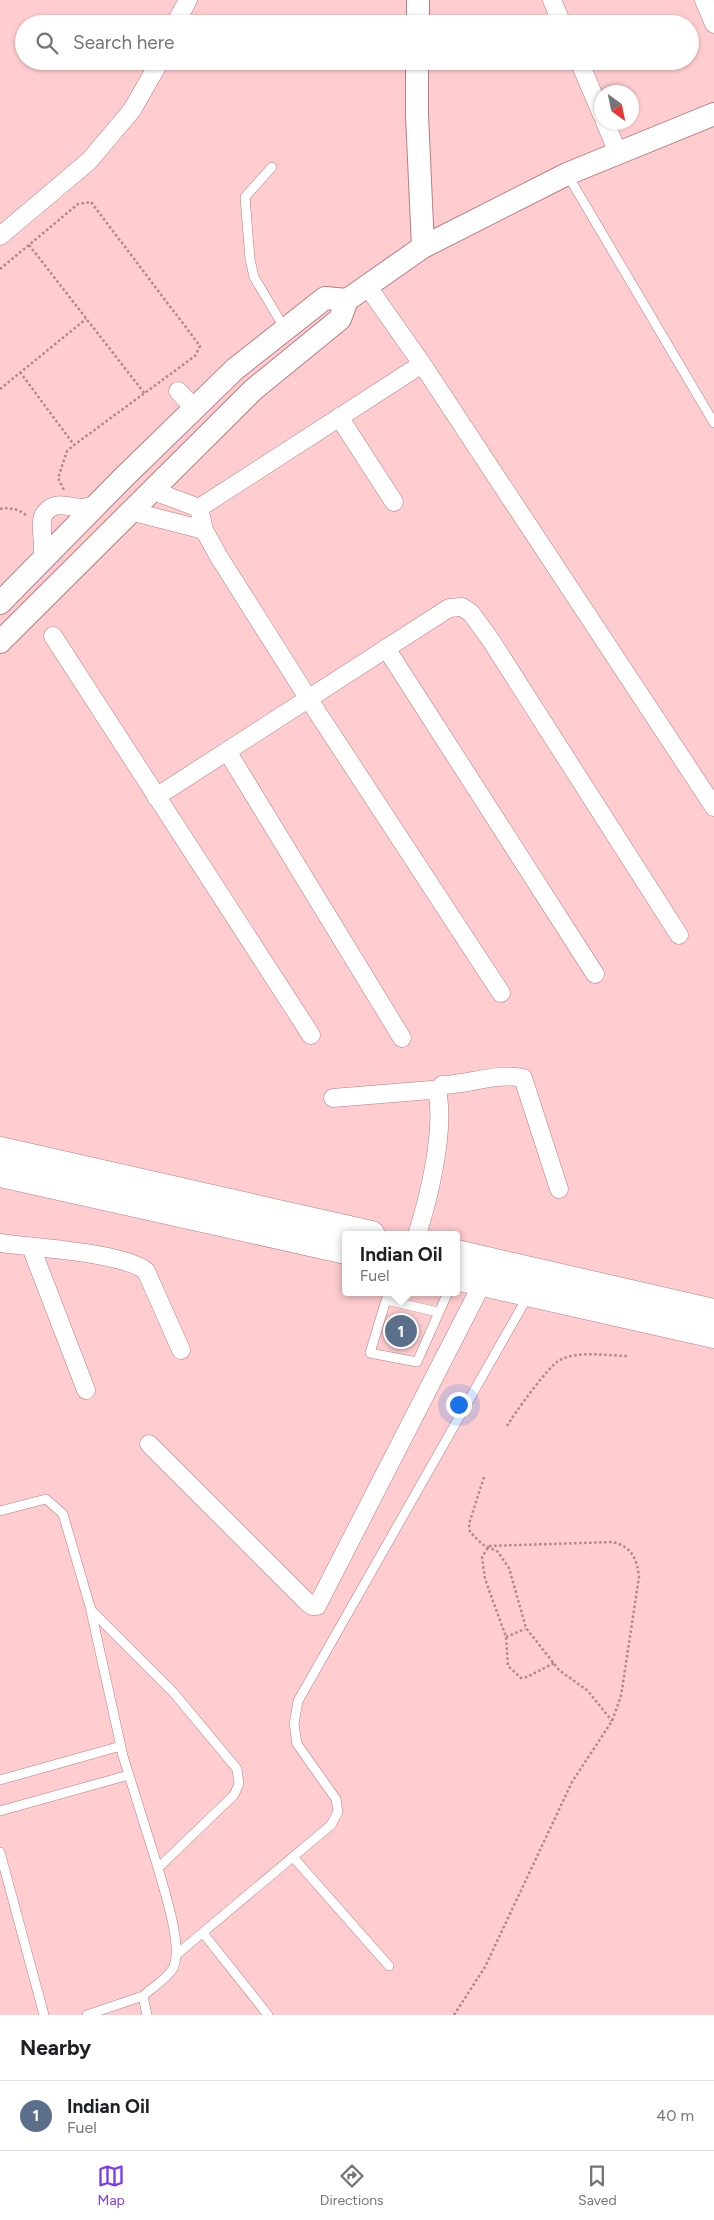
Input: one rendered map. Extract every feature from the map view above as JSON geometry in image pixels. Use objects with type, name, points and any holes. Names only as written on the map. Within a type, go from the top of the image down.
[{"type":"main road","points":[[0,1150],[354,1231]]},
{"type":"main road","points":[[0,1173],[342,1249]]},
{"type":"main road","points":[[460,1255],[714,1313]]},
{"type":"main road","points":[[460,1277],[714,1334]]},
{"type":"street","points":[[180,15],[188,0]]},
{"type":"street","points":[[418,0],[418,15]]},
{"type":"street","points":[[552,0],[558,15]]},
{"type":"street","points":[[704,0],[714,24]]},
{"type":"street","points":[[0,236],[89,161],[132,110],[155,70]]},
{"type":"street","points":[[418,70],[417,115],[423,247]]},
{"type":"street","points":[[583,70],[594,96]]},
{"type":"street","points":[[0,604],[235,369],[325,298],[347,300],[423,247],[566,174],[714,114]]},
{"type":"street","points":[[608,130],[618,153]]},
{"type":"street","points":[[368,287],[422,364],[714,807]]},
{"type":"street","points":[[0,642],[253,390],[340,319],[347,300]]},
{"type":"street","points":[[199,508],[422,364]]},
{"type":"street","points":[[178,391],[195,409]]},
{"type":"street","points":[[339,417],[394,502]]},
{"type":"street","points":[[151,490],[199,508]]},
{"type":"street","points":[[41,562],[45,550],[41,525],[47,507],[69,505],[82,508],[99,503]]},
{"type":"street","points":[[199,508],[204,530],[308,698],[501,993]]},
{"type":"street","points":[[130,511],[204,530]]},
{"type":"street","points":[[156,797],[449,608],[462,607],[471,613],[490,639],[679,935]]},
{"type":"street","points":[[53,636],[311,1035]]},
{"type":"street","points":[[386,648],[594,974]]},
{"type":"street","points":[[227,751],[402,1038]]},
{"type":"street","points":[[333,1098],[437,1090],[511,1076],[523,1078],[559,1189]]},
{"type":"street","points":[[417,1231],[424,1212],[441,1118],[437,1090]]},
{"type":"street","points":[[0,1243],[115,1258],[137,1264],[146,1271],[181,1350]]},
{"type":"street","points":[[31,1247],[86,1390]]},
{"type":"street","points":[[149,1444],[306,1601],[312,1606],[317,1606],[483,1282]]},
{"type":"lane","points":[[272,167],[245,197],[245,215],[254,277],[285,329]]},
{"type":"lane","points":[[566,174],[714,423]]},
{"type":"lane","points":[[176,1955],[331,1825],[338,1812],[336,1799],[297,1744],[294,1724],[298,1701],[531,1292]]},
{"type":"lane","points":[[438,1312],[388,1296],[370,1353],[417,1362],[446,1296]]},
{"type":"lane","points":[[0,1511],[46,1499],[63,1514],[91,1610],[121,1746],[158,1868],[172,1924],[176,1955],[173,1970],[143,1996],[87,2015]]},
{"type":"lane","points":[[91,1610],[173,1692],[237,1769],[239,1784],[234,1795],[158,1868]]},
{"type":"lane","points":[[0,1780],[121,1746]]},
{"type":"lane","points":[[0,1811],[129,1775]]},
{"type":"lane","points":[[0,1852],[44,2015]]},
{"type":"lane","points":[[293,1857],[389,1966]]},
{"type":"lane","points":[[203,1933],[268,2015]]},
{"type":"lane","points":[[143,1996],[148,2015]]},
{"type":"path","points":[[0,268],[78,204],[87,201],[94,204],[200,346],[195,356],[67,452],[58,478],[66,494]]},
{"type":"path","points":[[29,245],[145,394]]},
{"type":"path","points":[[0,389],[86,319]]},
{"type":"path","points":[[20,372],[74,445]]},
{"type":"path","points":[[0,509],[20,510]]},
{"type":"path","points":[[507,1426],[517,1409],[558,1360],[578,1355],[629,1356]]},
{"type":"path","points":[[484,1477],[469,1524],[470,1532],[482,1544],[498,1552],[509,1568],[526,1628],[559,1670],[588,1691],[612,1721]]},
{"type":"path","points":[[454,2015],[485,1967],[572,1782],[612,1721],[620,1696],[639,1577],[637,1563],[631,1552],[622,1544],[612,1542],[489,1546]]},
{"type":"path","points":[[489,1546],[482,1557],[485,1579],[506,1637],[508,1666],[516,1675],[527,1677],[554,1663]]},
{"type":"path","points":[[506,1637],[526,1628]]},
{"type":"place","name":"Indian Oil","points":[[401,1331]]}]
